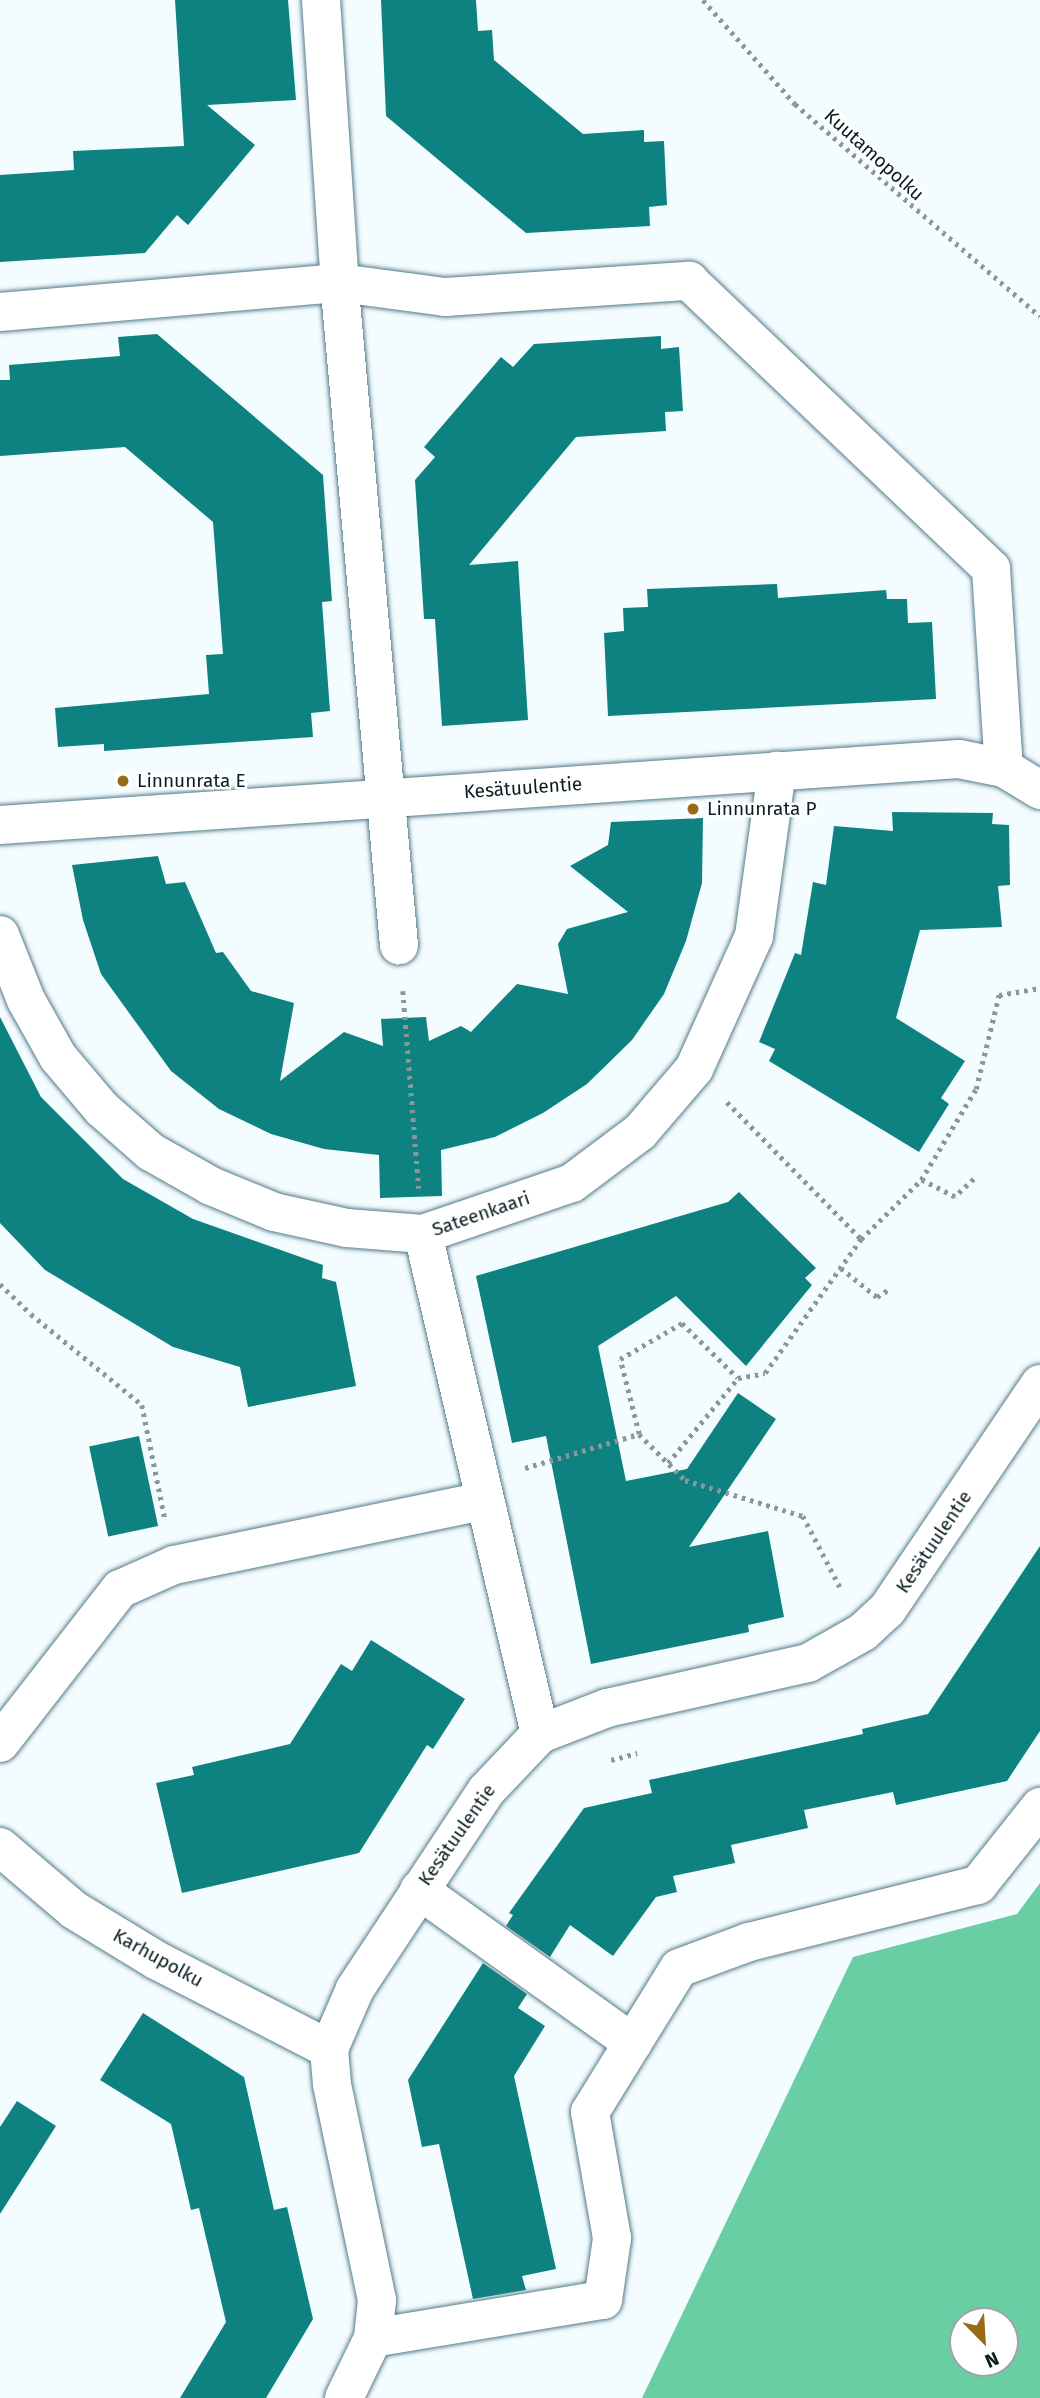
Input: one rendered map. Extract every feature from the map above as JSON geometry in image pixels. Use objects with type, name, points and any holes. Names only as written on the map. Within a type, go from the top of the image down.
[{"type":"street","points":[[321,0],[340,283],[399,945]]},
{"type":"street","points":[[0,313],[340,283],[445,297],[689,281],[991,569],[1004,768]]},
{"type":"street","name":"Kesätuulentie","points":[[0,825],[959,759],[1004,768],[1040,790]]},
{"type":"street","name":"Sateenkaari","points":[[0,935],[26,1000],[58,1057],[102,1110],[151,1152],[211,1186],[274,1212],[347,1228],[423,1234],[572,1183],[640,1132],[694,1069],[754,936],[777,771]]},
{"type":"street","points":[[423,1234],[480,1491],[540,1734]]},
{"type":"street","name":"Kesätuulentie","points":[[344,2398],[373,2338],[377,2300],[332,2084],[329,2049],[355,1989],[486,1791],[540,1734],[607,1708],[808,1663],[863,1632],[887,1611],[1040,1384]]},
{"type":"street","points":[[0,1743],[120,1589],[174,1564],[480,1491]]},
{"type":"street","points":[[373,2338],[603,2300],[612,2238],[590,2112],[679,1968],[749,1941],[978,1885],[1040,1807]]},
{"type":"street","name":"Karhupolku","points":[[0,1847],[74,1910],[156,1960],[329,2049]]},
{"type":"street","points":[[419,1890],[633,2043]]},
{"type":"path","name":"Kuutamopolku","points":[[703,0],[795,104],[1040,316]]},
{"type":"path","points":[[399,945],[423,1234]]},
{"type":"path","points":[[668,1463],[738,1378],[765,1373],[861,1239],[921,1180],[976,1089],[999,995],[1040,988]]},
{"type":"path","points":[[694,1069],[861,1239]]},
{"type":"path","points":[[921,1180],[955,1197],[974,1179]]},
{"type":"path","points":[[841,1268],[877,1297],[891,1288]]},
{"type":"path","points":[[0,1284],[30,1314],[142,1405],[174,1564]]},
{"type":"path","points":[[738,1378],[682,1323],[620,1359],[639,1434],[685,1480],[803,1516],[863,1632]]},
{"type":"path","points":[[480,1491],[639,1434]]},
{"type":"path","points":[[597,1764],[650,1749]]},
{"type":"green space","points":[[1040,1883],[1040,2398],[642,2398],[853,1957],[1017,1914]]},
{"type":"building","points":[[175,0],[288,0],[296,100],[207,105],[255,145],[188,225],[177,215],[145,253],[0,262],[0,175],[74,170],[73,151],[184,146]]},
{"type":"building","points":[[381,0],[476,0],[478,31],[492,30],[494,60],[583,134],[644,130],[644,142],[664,141],[667,205],[649,207],[650,226],[526,233],[386,116]]},
{"type":"building","points":[[157,334],[323,475],[332,601],[322,602],[330,711],[311,713],[313,737],[104,751],[104,744],[58,747],[55,708],[209,694],[206,655],[223,654],[213,522],[125,447],[0,456],[0,380],[10,380],[9,365],[120,356],[118,337]]},
{"type":"building","points":[[661,336],[661,349],[679,347],[683,411],[665,412],[666,431],[576,437],[469,565],[518,561],[528,720],[442,726],[435,619],[424,619],[415,480],[435,457],[424,447],[501,357],[513,367],[534,344]]},
{"type":"building","points":[[777,584],[778,598],[886,590],[887,599],[907,599],[908,623],[932,622],[936,699],[608,716],[604,633],[624,631],[623,608],[648,607],[647,589]]},
{"type":"building","points":[[892,812],[993,813],[992,824],[1009,825],[1010,885],[998,886],[1002,927],[920,930],[896,1018],[965,1061],[941,1098],[949,1104],[919,1152],[769,1061],[775,1049],[759,1042],[795,953],[801,955],[813,882],[826,885],[834,826],[893,831]]},
{"type":"building","points":[[703,818],[702,883],[686,941],[664,994],[632,1040],[587,1084],[543,1113],[495,1137],[441,1150],[442,1196],[380,1198],[379,1155],[324,1149],[271,1134],[219,1109],[171,1071],[101,974],[83,920],[72,865],[158,856],[166,884],[185,882],[216,953],[223,952],[251,991],[294,1003],[280,1081],[344,1032],[383,1046],[381,1019],[426,1017],[429,1041],[461,1026],[471,1032],[517,984],[568,994],[558,944],[567,929],[628,912],[570,866],[608,845],[611,822]]},
{"type":"building","points":[[0,1017],[41,1097],[123,1179],[193,1219],[323,1265],[322,1278],[336,1282],[356,1386],[248,1407],[240,1367],[173,1347],[45,1270],[0,1223]]},
{"type":"building","points":[[739,1192],[816,1268],[805,1278],[812,1285],[746,1366],[676,1296],[598,1346],[626,1481],[687,1469],[738,1393],[776,1419],[689,1547],[768,1531],[784,1617],[748,1625],[749,1632],[591,1664],[546,1436],[512,1443],[476,1276],[728,1202]]},
{"type":"building","points":[[139,1436],[158,1526],[108,1537],[89,1447]]},
{"type":"building","points":[[1040,1546],[1040,1731],[1007,1781],[896,1805],[893,1792],[804,1810],[808,1828],[731,1845],[735,1863],[673,1876],[677,1892],[656,1897],[613,1956],[570,1925],[550,1957],[506,1926],[513,1915],[509,1913],[584,1808],[652,1793],[649,1780],[863,1734],[862,1729],[928,1714]]},
{"type":"building","points":[[371,1640],[465,1699],[433,1749],[427,1745],[359,1853],[182,1893],[156,1783],[194,1775],[192,1767],[290,1744],[341,1664],[352,1671]]},
{"type":"building","points":[[483,1963],[527,1994],[518,2008],[545,2026],[514,2076],[556,2269],[522,2276],[526,2290],[473,2299],[439,2144],[422,2147],[408,2080]]},
{"type":"building","points":[[143,2013],[244,2077],[274,2210],[287,2207],[313,2319],[266,2398],[180,2398],[226,2322],[199,2208],[191,2210],[171,2124],[100,2080]]},
{"type":"building","points":[[17,2101],[56,2126],[0,2214],[0,2127]]},
{"type":"place","name":"Linnunrata E","points":[[123,781]]},
{"type":"place","name":"Linnunrata P","points":[[693,809]]}]
